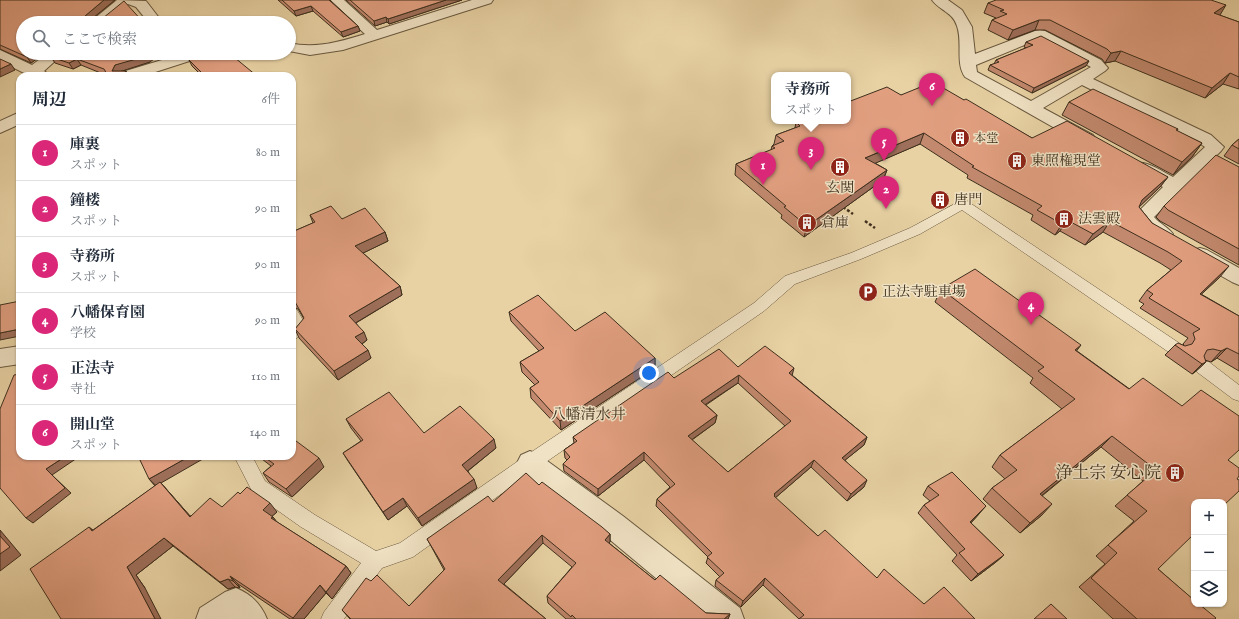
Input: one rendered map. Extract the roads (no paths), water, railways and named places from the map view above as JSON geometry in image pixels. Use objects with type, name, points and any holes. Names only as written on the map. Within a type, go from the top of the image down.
[{"type":"street","points":[[105,16],[126,0]]},
{"type":"street","points":[[130,0],[140,4],[150,16]]},
{"type":"street","points":[[339,0],[375,36]]},
{"type":"street","points":[[296,49],[333,48],[486,0]]},
{"type":"street","points":[[939,0],[956,12],[966,25],[967,63],[970,74],[1099,146]]},
{"type":"street","points":[[967,63],[1040,34],[1096,63],[1100,68],[1030,108]]},
{"type":"street","points":[[0,55],[34,72]]},
{"type":"street","points":[[40,72],[51,60]]},
{"type":"street","points":[[140,72],[179,60]]},
{"type":"street","points":[[1081,79],[1205,139],[1215,148],[1213,159],[1175,186],[1143,217],[1152,227],[1237,274]]},
{"type":"street","points":[[0,128],[16,119]]},
{"type":"street","points":[[1127,160],[1175,186]]},
{"type":"street","points":[[530,463],[613,525],[729,619]]},
{"type":"street","points":[[211,619],[236,603],[252,619]]},
{"type":"lane","points":[[331,619],[375,561],[406,550],[530,463],[759,307],[790,280],[856,256],[915,231],[962,204],[1176,348]]},
{"type":"lane","points":[[296,321],[299,327],[296,330]]},
{"type":"lane","points":[[1210,372],[1239,394]]},
{"type":"lane","points":[[245,460],[259,487],[308,521],[375,561]]},
{"type":"place","name":"開山堂","points":[[932,106]]},
{"type":"place","name":"本堂","points":[[960,138]]},
{"type":"place","name":"正法寺","points":[[884,161]]},
{"type":"place","name":"東照権現堂","points":[[1017,161]]},
{"type":"place","name":"玄関","points":[[840,167]]},
{"type":"place","name":"寺務所","points":[[811,170]]},
{"type":"place","name":"庫裏","points":[[763,185]]},
{"type":"place","name":"唐門","points":[[940,200]]},
{"type":"place","name":"鐘楼","points":[[886,209]]},
{"type":"place","name":"法雲殿","points":[[1064,219]]},
{"type":"place","name":"倉庫","points":[[807,223]]},
{"type":"place","name":"正法寺駐車場","points":[[868,292]]},
{"type":"place","name":"八幡保育園","points":[[1031,325]]},
{"type":"place","name":"浄土宗 安心院","points":[[1175,473]]},
{"type":"district","name":"八幡清水井","points":[[588,414]]}]
